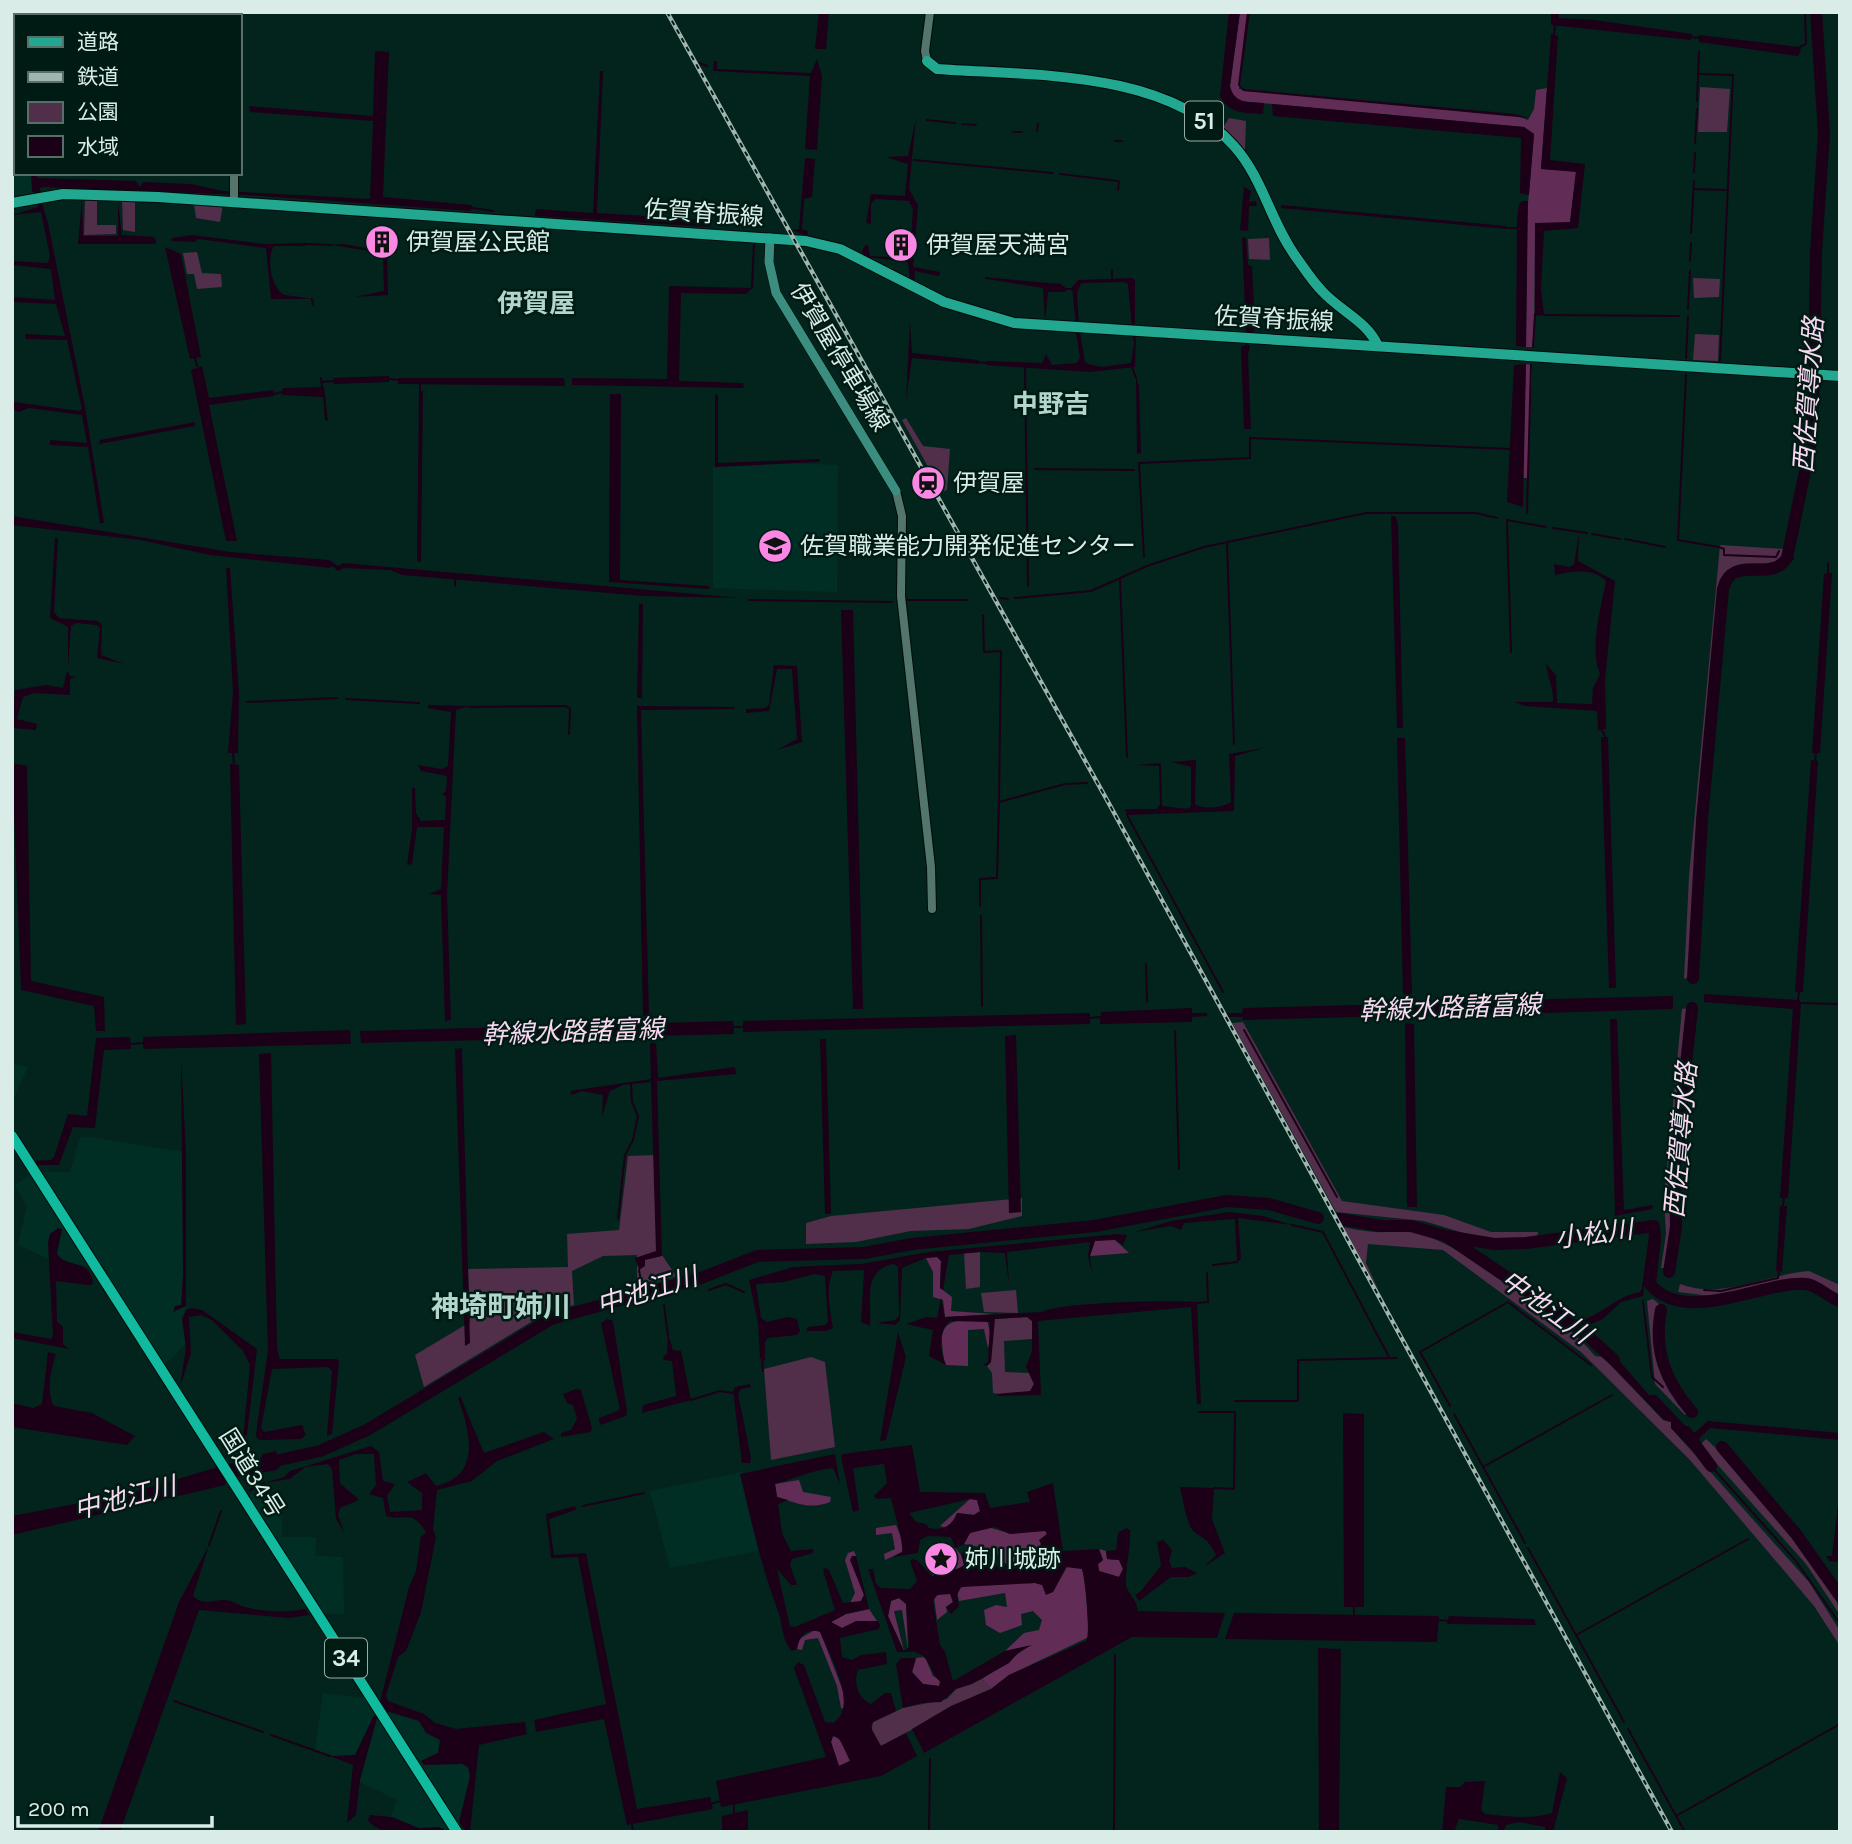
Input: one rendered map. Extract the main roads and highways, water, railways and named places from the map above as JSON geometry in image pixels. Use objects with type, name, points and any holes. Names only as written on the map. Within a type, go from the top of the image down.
[{"type":"highway","name":"国道34号","points":[[12,1136],[457,1832]]},
{"type":"main road","name":"佐賀脊振線","points":[[927,61],[937,69],[1120,87],[1163,98],[1193,113],[1233,146],[1255,176],[1293,254],[1320,290],[1371,330],[1378,346]]},
{"type":"main road","name":"佐賀脊振線","points":[[12,203],[82,194],[234,195],[806,241],[840,249],[944,302],[1014,323],[1840,376]]},
{"type":"main road","name":"伊賀屋停車場線","points":[[769,238],[769,262],[776,293],[896,491]]},
{"type":"water","points":[[819,12],[829,12],[826,49],[815,49]]},
{"type":"water","points":[[1229,12],[1240,12],[1230,86],[1232,92],[1239,99],[1264,103],[1263,114],[1244,113],[1233,109],[1220,96]]},
{"type":"water","points":[[1247,12],[1250,12],[1240,85],[1244,89],[1515,114],[1529,118],[1243,91],[1238,85]]},
{"type":"water","points":[[1551,12],[1559,12],[1559,18],[1594,20],[1692,34],[1691,40],[1551,25]]},
{"type":"water","points":[[1551,34],[1558,36],[1550,160],[1585,164],[1578,228],[1544,231],[1541,288],[1544,315],[1535,316],[1535,223],[1570,222],[1576,172],[1541,169]]},
{"type":"water","points":[[1699,35],[1800,47],[1801,51],[1798,56],[1699,42]]},
{"type":"water","points":[[375,51],[389,52],[383,197],[472,205],[471,211],[247,195],[43,187],[39,188],[42,194],[32,192],[31,175],[36,175],[37,178],[136,181],[140,187],[143,182],[191,184],[223,191],[370,199],[373,121],[250,112],[249,106],[373,116]]},
{"type":"water","points":[[817,59],[822,76],[817,150],[805,149],[810,76],[713,71],[714,61],[717,61],[717,69],[811,73]]},
{"type":"water","points":[[600,71],[603,71],[597,213],[711,220],[710,227],[535,216],[536,209],[593,213]]},
{"type":"water","points":[[1272,104],[1524,127],[1534,134],[1529,195],[1520,193],[1521,138],[1273,116]]},
{"type":"water","points":[[916,118],[909,189],[918,205],[913,267],[940,272],[939,276],[915,271],[914,282],[910,281],[908,262],[867,257],[862,253],[864,246],[868,245],[870,256],[905,258],[910,252],[913,209],[909,201],[875,199],[871,204],[871,224],[866,223],[871,194],[905,196],[908,164],[886,157],[908,156]]},
{"type":"water","points":[[805,158],[815,159],[812,197],[804,199],[802,229],[808,231],[807,236],[792,230],[799,229]]},
{"type":"water","points":[[1244,187],[1251,191],[1249,202],[1256,201],[1257,206],[1249,206],[1248,231],[1240,230]]},
{"type":"water","points":[[82,198],[83,236],[118,236],[118,201],[122,235],[155,237],[156,244],[78,244]]},
{"type":"water","points":[[39,200],[48,223],[85,407],[104,523],[100,523],[88,447],[50,445],[50,440],[87,443],[82,415],[29,408],[19,412],[14,410],[14,402],[79,411],[82,409],[67,340],[26,339],[25,334],[65,336],[56,304],[12,302],[12,297],[55,300],[51,269],[12,265],[12,261],[48,263],[50,256],[41,212],[12,215],[38,207]]},
{"type":"water","points":[[1528,201],[1526,347],[1516,346],[1517,220],[1519,204]]},
{"type":"water","points":[[1281,205],[1506,226],[1506,229],[1281,208]]},
{"type":"water","points":[[192,235],[265,244],[306,243],[306,246],[274,246],[270,258],[271,273],[280,292],[314,299],[271,299],[266,248],[198,239],[194,242],[171,241],[172,238]]},
{"type":"water","points":[[1242,237],[1246,238],[1248,265],[1252,266],[1255,330],[1251,334],[1246,334]]},
{"type":"water","points":[[344,244],[387,252],[388,295],[355,297],[384,291],[383,257],[382,253],[332,245]]},
{"type":"water","points":[[165,247],[181,254],[201,357],[190,359]]},
{"type":"water","points":[[993,280],[1061,284],[1067,289],[1065,292],[1048,292],[1045,322],[1043,288]]},
{"type":"water","points":[[1078,280],[1135,280],[1135,328],[1132,328],[1128,284],[1124,282],[1081,283],[1077,293],[1079,324],[1076,324],[1072,287]]},
{"type":"water","points":[[669,286],[752,288],[746,294],[681,293],[679,381],[743,383],[744,388],[572,385],[572,378],[667,379]]},
{"type":"water","points":[[910,321],[912,353],[978,360],[979,364],[912,358],[906,400]]},
{"type":"water","points":[[1076,332],[1080,332],[1085,363],[1101,367],[1131,363],[1134,342],[1132,334],[1136,335],[1135,367],[1090,372],[986,365],[986,361],[1042,363],[1046,354],[1052,365],[1077,363],[1080,358]]},
{"type":"water","points":[[1247,344],[1250,346],[1248,355],[1251,429],[1244,429],[1241,347]]},
{"type":"water","points":[[1526,364],[1523,507],[1507,502],[1514,365]]},
{"type":"water","points":[[202,366],[209,398],[273,390],[274,396],[209,405],[237,541],[226,541],[191,370]]},
{"type":"water","points":[[389,376],[389,382],[334,384],[333,378]]},
{"type":"water","points":[[1136,376],[1139,386],[1141,453],[1137,454]]},
{"type":"water","points":[[398,378],[564,378],[565,386],[398,384]]},
{"type":"water","points":[[324,387],[328,421],[325,420],[323,397],[282,395],[283,388]]},
{"type":"water","points":[[419,391],[423,391],[421,562],[417,561]]},
{"type":"water","points":[[610,394],[621,394],[620,580],[709,586],[709,589],[609,582]]},
{"type":"water","points":[[718,394],[718,463],[820,459],[819,462],[715,467],[715,395]]},
{"type":"water","points":[[195,422],[195,426],[99,444],[100,440]]},
{"type":"water","points":[[12,516],[230,552],[329,560],[338,566],[343,563],[740,598],[643,596],[403,575],[390,570],[344,568],[338,571],[332,566],[330,568],[210,555],[140,540],[12,525]]},
{"type":"water","points":[[1391,516],[1396,517],[1398,525],[1403,728],[1397,728]]},
{"type":"water","points":[[1579,533],[1578,561],[1615,581],[1605,680],[1606,729],[1598,730],[1597,711],[1525,706],[1514,702],[1553,702],[1546,664],[1556,675],[1557,703],[1592,704],[1593,688],[1600,674],[1596,640],[1606,581],[1589,572],[1555,575],[1554,564],[1570,567],[1574,564]]},
{"type":"water","points":[[55,538],[58,538],[54,612],[59,618],[98,621],[102,625],[101,655],[124,664],[97,658],[100,628],[97,625],[76,623],[71,626],[68,668],[68,627],[50,618]]},
{"type":"water","points":[[226,568],[230,568],[239,694],[238,753],[228,753],[233,692]]},
{"type":"water","points":[[1832,573],[1820,753],[1812,753],[1824,574]]},
{"type":"water","points":[[639,604],[643,604],[642,698],[637,698]]},
{"type":"water","points":[[841,610],[853,610],[863,1009],[853,1009]]},
{"type":"water","points":[[774,665],[797,666],[802,742],[777,750],[797,739],[792,669],[777,669],[769,711],[746,713],[746,709],[766,708],[769,704]]},
{"type":"water","points":[[67,671],[70,676],[75,677],[70,679],[70,695],[34,693],[23,697],[17,719],[37,724],[36,730],[12,728],[15,690],[46,685],[63,688]]},
{"type":"water","points":[[428,705],[469,706],[456,710],[447,896],[451,1020],[445,1021],[441,895],[429,894],[441,889],[444,827],[417,827],[412,864],[407,865],[412,830],[412,788],[415,788],[416,813],[421,821],[445,820],[446,796],[442,794],[446,791],[447,776],[421,771],[418,765],[442,769],[448,766],[451,712],[428,708]]},
{"type":"water","points":[[637,706],[735,707],[641,710],[649,1016],[643,1016]]},
{"type":"water","points":[[1601,737],[1608,737],[1616,988],[1609,988]]},
{"type":"water","points":[[1397,738],[1405,738],[1412,994],[1403,994]]},
{"type":"water","points":[[1264,748],[1235,756],[1234,811],[1127,815],[1125,809],[1157,809],[1160,804],[1159,766],[1135,765],[1161,763],[1162,806],[1188,809],[1191,806],[1191,767],[1171,762],[1196,760],[1195,804],[1208,808],[1218,807],[1231,802],[1229,754]]},
{"type":"water","points":[[1811,760],[1818,761],[1803,992],[1795,992]]},
{"type":"water","points":[[12,763],[27,766],[31,981],[104,997],[105,1031],[96,1031],[94,1006],[21,990]]},
{"type":"water","points":[[230,764],[239,765],[246,1024],[236,1025]]},
{"type":"water","points":[[1704,994],[1799,1000],[1801,1003],[1788,1198],[1780,1198],[1793,1009],[1704,1002]]},
{"type":"water","points":[[1673,996],[1673,1009],[1519,1014],[1519,1000]]},
{"type":"water","points":[[1510,1001],[1510,1013],[1243,1020],[1242,1017],[1227,1017],[1227,1013],[1242,1013],[1243,1008]]},
{"type":"water","points":[[1192,1008],[1192,1013],[1207,1013],[1207,1016],[1192,1017],[1192,1022],[1100,1024],[1101,1012]]},
{"type":"water","points":[[1090,1013],[1090,1024],[743,1032],[743,1021]]},
{"type":"water","points":[[1610,1019],[1617,1019],[1624,1210],[1653,1205],[1652,1209],[1615,1216]]},
{"type":"water","points":[[733,1021],[734,1034],[361,1043],[360,1031]]},
{"type":"water","points":[[1405,1023],[1414,1024],[1417,1207],[1407,1207]]},
{"type":"water","points":[[350,1030],[351,1044],[143,1049],[143,1037]]},
{"type":"water","points":[[1016,1035],[1021,1212],[1009,1213],[1005,1036]]},
{"type":"water","points":[[130,1037],[131,1049],[104,1050],[95,1128],[73,1127],[59,1165],[37,1165],[34,1161],[51,1160],[54,1157],[68,1114],[87,1116],[96,1038]]},
{"type":"water","points":[[820,1039],[826,1039],[831,1214],[825,1214]]},
{"type":"water","points":[[650,1043],[656,1043],[658,1078],[735,1067],[736,1074],[657,1081],[662,1256],[645,1260],[645,1266],[639,1270],[635,1258],[656,1251],[651,1082],[623,1085],[610,1091],[602,1116],[603,1095],[582,1091],[572,1095],[570,1091],[651,1079]]},
{"type":"water","points":[[462,1048],[470,1343],[465,1346],[455,1049]]},
{"type":"water","points":[[271,1053],[277,1349],[280,1359],[337,1359],[339,1362],[332,1434],[327,1436],[332,1371],[328,1367],[272,1369],[261,1428],[264,1432],[302,1425],[306,1435],[301,1439],[262,1440],[257,1439],[256,1434],[268,1350],[259,1054]]},
{"type":"water","points":[[181,1057],[186,1153],[186,1306],[173,1312],[175,1306],[181,1305],[183,1274]]},
{"type":"water","points":[[1780,1206],[1787,1206],[1782,1272],[1776,1271]]},
{"type":"water","points":[[1229,1212],[1263,1216],[1292,1225],[1238,1218],[1241,1259],[1237,1262],[1235,1219],[1184,1223],[1181,1230],[1171,1226],[1135,1232],[1171,1221]]},
{"type":"water","points":[[58,1228],[62,1229],[57,1254],[62,1259],[88,1270],[93,1284],[56,1281],[57,1322],[63,1327],[63,1344],[69,1349],[12,1338],[12,1332],[51,1339],[53,1336],[48,1243],[50,1234]]},
{"type":"water","points":[[1127,1235],[1123,1245],[1115,1240],[1095,1241],[1090,1256],[1092,1274],[1088,1256],[1090,1242],[1007,1252],[1009,1285],[1005,1253],[949,1255],[943,1290],[940,1288],[941,1261],[937,1257],[926,1258],[902,1268],[900,1321],[895,1325],[877,1323],[895,1320],[899,1315],[898,1267],[894,1264],[884,1267],[872,1280],[870,1326],[861,1322],[864,1270],[833,1271],[829,1292],[833,1328],[826,1331],[806,1331],[808,1327],[825,1325],[828,1322],[825,1276],[814,1274],[784,1282],[756,1284],[761,1318],[767,1322],[788,1317],[797,1319],[800,1331],[797,1335],[768,1338],[765,1342],[765,1361],[760,1358],[758,1323],[749,1280],[793,1267],[861,1264],[929,1252]]},
{"type":"water","points":[[1644,1286],[1643,1296],[1621,1302],[1603,1319],[1586,1326],[1577,1321],[1640,1292]]},
{"type":"water","points":[[941,1298],[945,1317],[1042,1312],[1093,1304],[1197,1302],[1201,1404],[1197,1404],[1191,1307],[1038,1321],[1041,1395],[1000,1396],[996,1394],[1030,1391],[1034,1384],[1026,1367],[1032,1351],[1032,1321],[1027,1317],[995,1319],[991,1362],[987,1366],[983,1365],[988,1362],[990,1322],[950,1321],[943,1330],[941,1342],[946,1365],[929,1356],[933,1330],[906,1324],[926,1317],[937,1318]]},
{"type":"water","points":[[186,1310],[202,1310],[257,1349],[247,1434],[243,1439],[250,1365],[243,1351],[212,1320],[201,1315],[189,1317],[191,1353],[180,1387],[186,1348],[182,1319]]},
{"type":"water","points":[[607,1319],[613,1321],[627,1411],[626,1416],[600,1425],[599,1418],[620,1410],[601,1323]]},
{"type":"water","points":[[898,1332],[906,1357],[886,1440],[880,1441]]},
{"type":"water","points":[[668,1334],[673,1350],[681,1351],[691,1400],[642,1413],[643,1405],[676,1396],[672,1361],[664,1360],[663,1357],[667,1354]]},
{"type":"water","points":[[1608,1348],[1649,1395],[1656,1395],[1693,1434],[1708,1421],[1840,1433],[1840,1440],[1710,1428],[1690,1448],[1671,1428],[1671,1422],[1664,1420],[1603,1357],[1606,1354],[1603,1351]]},
{"type":"water","points":[[48,1352],[56,1354],[50,1388],[54,1406],[92,1413],[135,1436],[127,1445],[12,1427],[12,1403],[33,1408],[42,1404]]},
{"type":"water","points":[[750,1384],[751,1387],[741,1389],[738,1394],[751,1458],[750,1463],[742,1463],[733,1391],[735,1387]]},
{"type":"water","points":[[581,1390],[591,1432],[561,1437],[561,1433],[571,1430],[577,1419],[573,1405],[567,1403],[563,1394]]},
{"type":"water","points":[[460,1396],[484,1453],[544,1432],[554,1439],[497,1461],[472,1481],[437,1490],[433,1530],[436,1537],[421,1612],[406,1651],[398,1657],[386,1695],[388,1701],[424,1714],[435,1723],[456,1729],[525,1722],[527,1734],[479,1745],[470,1832],[466,1832],[459,1822],[470,1776],[468,1767],[462,1764],[424,1765],[421,1761],[438,1753],[440,1740],[426,1733],[419,1721],[386,1711],[380,1702],[409,1587],[416,1571],[421,1536],[426,1533],[413,1518],[386,1516],[383,1498],[369,1494],[376,1485],[374,1454],[356,1454],[339,1460],[340,1483],[359,1500],[340,1508],[338,1515],[344,1532],[336,1519],[332,1469],[328,1464],[305,1467],[290,1479],[264,1483],[284,1477],[290,1471],[371,1446],[379,1452],[383,1481],[395,1484],[387,1496],[390,1512],[422,1510],[422,1493],[407,1482],[426,1473],[436,1486],[451,1481],[461,1473],[466,1462],[468,1438],[458,1398]]},
{"type":"water","points":[[1343,1413],[1364,1414],[1364,1607],[1344,1607]]},
{"type":"water","points":[[912,1445],[920,1492],[985,1493],[990,1508],[1030,1502],[1027,1492],[1053,1483],[1063,1551],[1099,1549],[1103,1560],[1098,1564],[1099,1571],[1119,1577],[1123,1569],[1119,1560],[1107,1559],[1106,1551],[1116,1550],[1118,1533],[1126,1528],[1130,1530],[1126,1587],[1138,1611],[1225,1613],[1217,1638],[1132,1637],[924,1753],[912,1729],[951,1706],[991,1689],[1009,1675],[1086,1641],[1088,1618],[1082,1569],[1066,1567],[1053,1592],[1046,1595],[1042,1585],[1035,1583],[961,1587],[957,1595],[959,1606],[951,1614],[946,1607],[953,1602],[950,1594],[937,1595],[933,1601],[940,1645],[945,1652],[953,1681],[1005,1651],[1032,1645],[1019,1652],[1009,1663],[972,1684],[956,1689],[941,1702],[921,1703],[903,1708],[896,1664],[901,1658],[916,1658],[912,1672],[923,1684],[939,1686],[941,1682],[920,1654],[897,1652],[868,1569],[873,1569],[876,1584],[881,1588],[910,1589],[917,1581],[910,1561],[912,1559],[917,1560],[932,1576],[964,1565],[961,1554],[966,1551],[975,1565],[1021,1564],[1038,1567],[1046,1562],[1045,1557],[1037,1554],[1041,1544],[1039,1540],[1047,1534],[1045,1531],[1010,1534],[995,1527],[970,1533],[964,1544],[955,1548],[951,1537],[928,1536],[920,1540],[918,1553],[893,1557],[902,1552],[902,1548],[891,1498],[877,1499],[874,1496],[887,1483],[884,1464],[853,1468],[859,1510],[853,1512],[842,1454]],"holes":[[[970,1499],[977,1500],[980,1511],[974,1515],[957,1513],[950,1524],[939,1529],[916,1522],[909,1513]],[[899,1598],[906,1604],[909,1647],[904,1651],[888,1616],[891,1601]]]},
{"type":"water","points":[[276,1451],[281,1465],[277,1470],[236,1477],[228,1464],[260,1459],[263,1454]]},
{"type":"water","points":[[835,1454],[840,1484],[833,1468],[775,1484],[777,1497],[788,1500],[778,1504],[782,1533],[791,1551],[813,1549],[813,1553],[792,1559],[790,1565],[797,1585],[791,1585],[777,1569],[790,1626],[795,1627],[835,1610],[823,1570],[825,1568],[829,1570],[843,1603],[861,1601],[864,1595],[850,1560],[852,1556],[856,1556],[869,1609],[846,1614],[831,1622],[842,1628],[856,1621],[877,1621],[880,1624],[879,1629],[840,1638],[842,1657],[852,1660],[861,1655],[886,1652],[887,1664],[858,1670],[858,1690],[871,1704],[885,1693],[891,1693],[896,1711],[873,1722],[871,1728],[881,1746],[906,1733],[917,1756],[881,1776],[721,1807],[716,1781],[826,1757],[794,1668],[798,1662],[804,1665],[825,1722],[833,1723],[841,1715],[844,1705],[840,1680],[820,1632],[807,1632],[801,1637],[797,1649],[792,1651],[786,1642],[761,1560],[740,1474]],"holes":[[[833,1736],[839,1738],[850,1761],[839,1766],[831,1742]]]},
{"type":"water","points":[[218,1467],[227,1479],[225,1485],[12,1535],[12,1516],[127,1494]]},
{"type":"water","points":[[1840,1485],[1840,1562],[1829,1561],[1826,1556],[1832,1556]]},
{"type":"water","points":[[1180,1487],[1214,1488],[1212,1519],[1225,1553],[1204,1567],[1216,1555],[1209,1543],[1190,1526]]},
{"type":"water","points":[[575,1506],[576,1510],[549,1519],[554,1555],[586,1553],[637,1809],[710,1797],[713,1809],[627,1825],[604,1719],[536,1732],[534,1720],[606,1704],[578,1557],[551,1558],[546,1514]]},
{"type":"water","points":[[1163,1540],[1172,1550],[1169,1561],[1172,1568],[1185,1567],[1197,1573],[1189,1577],[1171,1577],[1139,1601],[1135,1595],[1161,1566],[1157,1542]]},
{"type":"water","points":[[209,1545],[193,1596],[197,1599],[204,1602],[227,1600],[268,1611],[305,1609],[309,1615],[289,1618],[199,1610],[120,1832],[98,1832],[179,1602]]},
{"type":"water","points":[[1234,1613],[1439,1616],[1437,1642],[1225,1639]]},
{"type":"water","points":[[1449,1616],[1534,1619],[1536,1625],[1447,1624]]},
{"type":"water","points":[[1318,1648],[1341,1649],[1339,1832],[1319,1832]]},
{"type":"water","points":[[374,1715],[377,1718],[360,1780],[356,1815],[347,1823],[353,1765],[330,1756],[355,1755]]},
{"type":"water","points":[[1560,1772],[1567,1778],[1553,1832],[1546,1832],[1545,1827],[1519,1822],[1506,1825],[1503,1832],[1499,1832],[1498,1825],[1459,1819],[1454,1832],[1442,1832],[1446,1787],[1460,1787],[1465,1782],[1485,1781],[1481,1810],[1485,1814],[1536,1816],[1552,1813]]},
{"type":"water","points":[[748,1810],[748,1832],[722,1832],[722,1816]]},
{"type":"water","points":[[370,1815],[392,1817],[419,1828],[439,1827],[449,1832],[394,1833],[374,1826],[368,1820]]},
{"type":"waterway","points":[[1800,47],[1806,44],[1805,12]]},
{"type":"waterway","name":"西佐賀導水路","points":[[1693,978],[1702,820],[1723,589],[1728,578],[1734,573],[1771,569],[1787,558],[1810,447],[1816,252],[1824,133],[1816,12]]},
{"type":"waterway","points":[[1554,35],[1555,25]]},
{"type":"waterway","points":[[1691,37],[1699,38]]},
{"type":"waterway","points":[[1697,101],[1699,52]]},
{"type":"waterway","points":[[699,63],[707,66]]},
{"type":"waterway","points":[[1698,74],[1733,75],[1720,361]]},
{"type":"waterway","points":[[1695,143],[1697,109]]},
{"type":"waterway","points":[[927,120],[955,123]]},
{"type":"waterway","points":[[962,124],[976,125]]},
{"type":"waterway","points":[[1037,131],[1038,124]]},
{"type":"waterway","points":[[1013,132],[1022,132]]},
{"type":"waterway","points":[[1115,141],[1122,141]]},
{"type":"waterway","points":[[1694,172],[1695,153]]},
{"type":"waterway","points":[[914,160],[1053,173]]},
{"type":"waterway","points":[[1060,174],[1118,181]]},
{"type":"waterway","points":[[1691,233],[1694,181]]},
{"type":"waterway","points":[[1118,190],[1119,182]]},
{"type":"waterway","points":[[1694,189],[1726,190]]},
{"type":"waterway","points":[[472,208],[493,211]]},
{"type":"waterway","points":[[1506,228],[1517,228]]},
{"type":"waterway","points":[[752,288],[754,243]]},
{"type":"waterway","points":[[1690,261],[1691,243]]},
{"type":"waterway","points":[[306,244],[332,245]]},
{"type":"waterway","points":[[1112,270],[1112,278]]},
{"type":"waterway","points":[[1688,309],[1690,271]]},
{"type":"waterway","points":[[986,278],[993,279]]},
{"type":"waterway","points":[[1067,289],[1072,289]]},
{"type":"waterway","points":[[312,299],[313,305]]},
{"type":"waterway","points":[[1533,347],[1535,314]]},
{"type":"waterway","points":[[1544,315],[1679,316]]},
{"type":"waterway","points":[[1686,358],[1688,317]]},
{"type":"waterway","points":[[195,358],[197,366]]},
{"type":"waterway","points":[[978,362],[986,363]]},
{"type":"waterway","points":[[1527,513],[1531,365]]},
{"type":"waterway","points":[[1025,367],[1028,586]]},
{"type":"waterway","points":[[1132,367],[1136,378]]},
{"type":"waterway","points":[[1686,375],[1678,540],[1719,547],[1724,549],[1724,555],[1776,557],[1779,551]]},
{"type":"waterway","points":[[321,378],[322,387]]},
{"type":"waterway","points":[[389,379],[398,380]]},
{"type":"waterway","points":[[322,382],[333,381]]},
{"type":"waterway","points":[[420,385],[420,391]]},
{"type":"waterway","points":[[274,394],[282,392]]},
{"type":"waterway","points":[[1144,557],[1139,463],[1250,458],[1250,438],[1510,449]]},
{"type":"waterway","points":[[1035,469],[1134,470]]},
{"type":"waterway","points":[[1015,598],[1091,591],[1147,566],[1204,547],[1366,513],[1476,513],[1497,518]]},
{"type":"waterway","points":[[1511,652],[1507,520],[1546,527]]},
{"type":"waterway","points":[[1553,528],[1587,533]]},
{"type":"waterway","points":[[1592,534],[1620,539]]},
{"type":"waterway","points":[[1625,539],[1665,547]]},
{"type":"waterway","points":[[1227,543],[1234,744]]},
{"type":"waterway","name":"西佐賀導水路","points":[[1787,558],[1793,559]]},
{"type":"waterway","points":[[1828,563],[1828,573]]},
{"type":"waterway","points":[[455,580],[455,586]]},
{"type":"waterway","points":[[1120,580],[1127,757]]},
{"type":"waterway","points":[[1000,598],[1008,599]]},
{"type":"waterway","points":[[749,600],[892,602]]},
{"type":"waterway","points":[[907,600],[967,600]]},
{"type":"waterway","points":[[983,615],[984,652],[1001,651],[999,802],[1065,784],[1087,783]]},
{"type":"waterway","points":[[247,702],[337,698]]},
{"type":"waterway","points":[[346,699],[419,703]]},
{"type":"waterway","points":[[469,707],[566,706],[570,709],[569,734]]},
{"type":"waterway","points":[[1602,730],[1605,737]]},
{"type":"waterway","points":[[1815,761],[1816,752]]},
{"type":"waterway","points":[[233,753],[234,765]]},
{"type":"waterway","points":[[980,906],[980,879],[997,878],[999,802]]},
{"type":"waterway","points":[[1127,815],[1223,992]]},
{"type":"waterway","points":[[981,916],[982,1006]]},
{"type":"waterway","points":[[1146,964],[1147,1002]]},
{"type":"waterway","points":[[1798,1000],[1799,992]]},
{"type":"waterway","points":[[1801,1003],[1840,1004]]},
{"type":"waterway","name":"西佐賀導水路","points":[[1669,1272],[1676,1227],[1675,1168],[1692,1008]]},
{"type":"waterway","name":"幹線水路諸富線","points":[[1089,1018],[1101,1017]]},
{"type":"waterway","name":"幹線水路諸富線","points":[[733,1027],[744,1027]]},
{"type":"waterway","points":[[1244,1030],[1337,1197]]},
{"type":"waterway","points":[[1175,1031],[1179,1169]]},
{"type":"waterway","name":"幹線水路諸富線","points":[[131,1044],[143,1043]]},
{"type":"waterway","points":[[618,1219],[625,1155],[633,1140],[638,1116],[632,1102],[631,1084]]},
{"type":"waterway","points":[[1783,1206],[1784,1198]]},
{"type":"waterway","name":"中池江川","points":[[266,1463],[320,1451],[367,1430],[551,1319],[701,1278],[757,1256],[864,1253],[912,1244],[1095,1226],[1227,1201],[1269,1204],[1318,1218]]},
{"type":"waterway","name":"中池江川","points":[[1340,1219],[1381,1226],[1411,1226],[1446,1236],[1527,1291],[1568,1323],[1578,1327],[1614,1360]]},
{"type":"waterway","points":[[1292,1225],[1323,1232],[1389,1357]]},
{"type":"waterway","name":"小松川","points":[[1446,1236],[1494,1244],[1526,1243],[1654,1226],[1650,1284],[1665,1296],[1683,1302],[1704,1302],[1769,1288],[1806,1284],[1840,1301]]},
{"type":"waterway","points":[[1643,1287],[1650,1236]]},
{"type":"waterway","points":[[1213,1265],[1237,1262]]},
{"type":"waterway","points":[[639,1270],[641,1281]]},
{"type":"waterway","points":[[1704,1290],[1721,1291],[1778,1278],[1779,1272]]},
{"type":"waterway","points":[[1197,1303],[1208,1302],[1207,1273]]},
{"type":"waterway","points":[[709,1290],[726,1284],[744,1292]]},
{"type":"waterway","points":[[1643,1301],[1652,1377],[1663,1387]]},
{"type":"waterway","points":[[1450,1406],[1420,1352],[1508,1302],[1591,1365]]},
{"type":"waterway","points":[[664,1305],[668,1336]]},
{"type":"waterway","name":"西佐賀導水路","points":[[1661,1310],[1660,1352],[1675,1389],[1692,1412]]},
{"type":"waterway","points":[[1578,1327],[1583,1323]]},
{"type":"waterway","points":[[1235,1401],[1298,1401],[1298,1360],[1397,1358]]},
{"type":"waterway","points":[[762,1359],[763,1371]]},
{"type":"waterway","points":[[691,1400],[720,1391],[733,1393]]},
{"type":"waterway","points":[[1483,1467],[1612,1395]]},
{"type":"waterway","points":[[1199,1412],[1235,1412],[1234,1489],[1214,1488]]},
{"type":"waterway","points":[[1454,1414],[1525,1543]]},
{"type":"waterway","name":"中池江川","points":[[1686,1432],[1711,1466]]},
{"type":"waterway","name":"西佐賀導水路","points":[[1722,1447],[1796,1534],[1840,1596]]},
{"type":"waterway","points":[[1711,1466],[1796,1561],[1840,1624]]},
{"type":"waterway","points":[[250,1490],[264,1483]]},
{"type":"waterway","points":[[583,1506],[644,1493]]},
{"type":"waterway","points":[[209,1545],[221,1511]]},
{"type":"waterway","points":[[1578,1634],[1748,1539]]},
{"type":"waterway","points":[[1528,1548],[1624,1722]]},
{"type":"waterway","points":[[1354,1604],[1354,1616]]},
{"type":"waterway","points":[[1438,1620],[1450,1621]]},
{"type":"waterway","points":[[1114,1832],[1115,1655]]},
{"type":"waterway","points":[[174,1701],[263,1732]]},
{"type":"waterway","points":[[1676,1816],[1840,1724]]},
{"type":"waterway","points":[[1628,1729],[1685,1832]]},
{"type":"waterway","points":[[271,1735],[330,1756]]},
{"type":"waterway","points":[[929,1832],[930,1759]]},
{"type":"waterway","points":[[710,1804],[721,1801]]},
{"type":"waterway","points":[[734,1803],[734,1815]]},
{"type":"waterway","points":[[632,1824],[633,1832]]},
{"type":"railway","points":[[667,12],[1107,800],[1672,1832]]},
{"type":"place","name":"伊賀屋公民館","points":[[382,242]]},
{"type":"place","name":"伊賀屋天満宮","points":[[901,245]]},
{"type":"place","name":"伊賀屋","points":[[928,483]]},
{"type":"place","name":"佐賀職業能力開発促進センター","points":[[775,546]]},
{"type":"place","name":"姉川城跡","points":[[941,1559]]},
{"type":"district","name":"伊賀屋","points":[[536,303]]},
{"type":"district","name":"中野吉","points":[[1051,404]]},
{"type":"district","name":"神埼町姉川","points":[[501,1306]]}]
